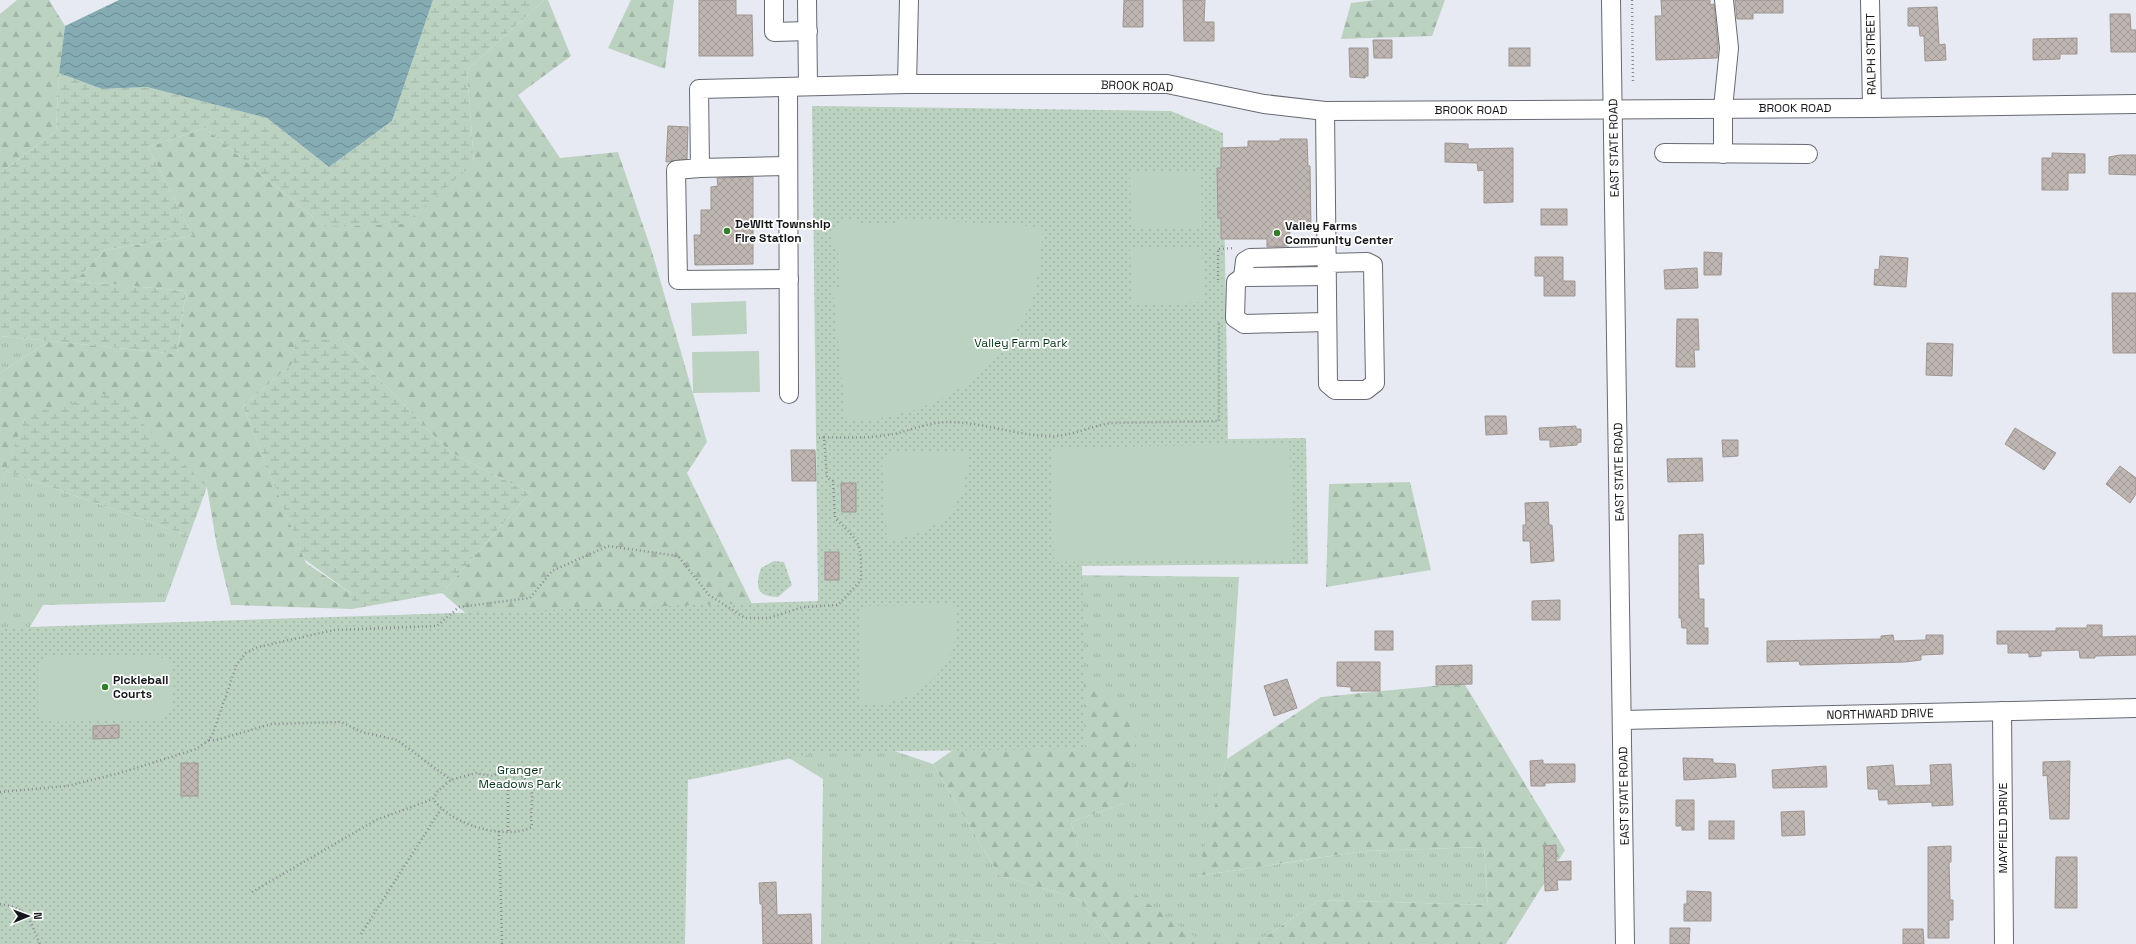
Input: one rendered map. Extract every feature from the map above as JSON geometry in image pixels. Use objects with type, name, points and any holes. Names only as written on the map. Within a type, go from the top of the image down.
[{"type":"street","points":[[774,0],[774,32],[808,31]]},
{"type":"street","points":[[807,0],[808,86]]},
{"type":"street","points":[[908,84],[909,0]]},
{"type":"street","name":"EAST STATE ROAD","points":[[1611,0],[1614,109],[1625,944]]},
{"type":"street","points":[[1723,154],[1723,108],[1729,48],[1724,0]]},
{"type":"street","name":"RALPH STREET","points":[[1870,0],[1872,108]]},
{"type":"street","name":"BROOK ROAD","points":[[700,168],[700,90],[908,84],[1167,84],[1264,104],[1325,111],[1872,108],[2136,104]]},
{"type":"street","points":[[788,87],[789,394]]},
{"type":"street","points":[[1325,111],[1326,265],[1327,322],[1328,384],[1335,390],[1366,390],[1375,383],[1373,265],[1367,262],[1326,265],[1250,258],[1245,261],[1243,277],[1236,282],[1235,318],[1244,324],[1327,322]]},
{"type":"street","points":[[1664,153],[1808,154]]},
{"type":"street","points":[[788,166],[676,170],[678,280],[789,279]]},
{"type":"street","name":"NORTHWARD DRIVE","points":[[1623,720],[2136,708]]},
{"type":"street","name":"MAYFIELD DRIVE","points":[[2002,711],[2004,944]]},
{"type":"path","points":[[1632,0],[1633,81]]},
{"type":"path","points":[[818,438],[864,439],[896,433],[924,425],[947,422],[978,425],[1046,436],[1070,435],[1110,423],[1219,421]]},
{"type":"path","points":[[209,740],[237,664],[246,653],[258,647],[334,630],[437,626],[459,607],[530,598],[552,571],[608,546],[678,556],[709,595],[745,618],[769,618],[803,607],[838,605],[861,580],[861,549],[854,536],[835,518],[833,480],[827,478],[824,437]]},
{"type":"path","points":[[0,792],[67,786],[106,777],[196,749],[209,740],[222,738],[270,724],[341,722],[362,732],[397,740],[451,780]]},
{"type":"path","points":[[508,771],[508,831]]},
{"type":"path","points":[[252,892],[376,820],[433,799],[438,791],[451,780],[476,773],[491,776],[508,771],[521,774],[530,786],[534,800],[530,814],[532,827],[523,831],[483,829],[454,818],[441,809],[433,799]]},
{"type":"path","points":[[361,934],[441,809]]},
{"type":"path","points":[[499,830],[502,944]]},
{"type":"path","points":[[0,904],[15,906],[31,918],[40,944]]},
{"type":"green space","points":[[17,0],[49,0],[65,26],[59,73],[56,131],[0,173],[0,14]]},
{"type":"green space","points":[[433,0],[544,0],[467,70],[474,163],[405,224],[325,227],[205,128],[148,147],[193,236],[105,250],[75,281],[186,291],[177,354],[0,336],[0,173],[56,131],[59,73],[102,89],[147,87],[267,118],[329,167],[392,121]]},
{"type":"green space","points":[[544,0],[548,0],[571,56],[518,95],[560,158],[618,152],[652,252],[707,442],[687,473],[811,723],[483,628],[442,593],[530,493],[450,452],[341,340],[293,363],[243,406],[306,563],[352,594],[352,609],[231,605],[217,547],[207,487],[26,415],[0,486],[0,373],[50,341],[177,354],[186,291],[75,281],[105,250],[193,236],[148,147],[205,128],[325,227],[474,163],[467,70]]},
{"type":"green space","points":[[631,0],[674,0],[665,69],[608,48]]},
{"type":"green space","points":[[1375,0],[1445,0],[1432,36],[1341,39],[1351,3]]},
{"type":"green space","points":[[812,106],[1171,111],[1223,133],[1228,439],[1306,438],[1308,564],[1082,566],[1085,749],[820,752],[688,780],[685,944],[0,944],[0,628],[818,601]]},
{"type":"green space","points":[[1201,172],[1202,228],[1131,229],[1130,173]]},
{"type":"green space","points":[[899,218],[1043,227],[1040,262],[1033,296],[1021,324],[1004,349],[984,371],[960,388],[934,403],[906,413],[876,419],[846,421],[833,289],[839,287],[838,251],[833,246],[833,229],[843,220],[858,219],[863,225],[899,224]]},
{"type":"green space","points":[[1202,247],[1204,302],[1132,304],[1130,249]]},
{"type":"green space","points":[[746,301],[747,334],[692,336],[691,303]]},
{"type":"green space","points":[[0,336],[50,341],[0,373]]},
{"type":"green space","points":[[296,339],[341,340],[450,452],[530,493],[442,593],[352,609],[352,594],[304,559],[243,406],[293,363]]},
{"type":"green space","points":[[759,351],[760,392],[693,393],[692,352]]},
{"type":"green space","points":[[111,392],[207,487],[189,536],[5,471],[26,415]]},
{"type":"green space","points":[[1290,444],[1292,559],[1054,562],[1052,448]]},
{"type":"green space","points":[[896,452],[970,453],[963,491],[947,519],[916,534],[887,542],[882,466],[886,455]]},
{"type":"green space","points":[[5,471],[189,536],[165,602],[43,605],[0,677],[0,486]]},
{"type":"green space","points":[[1410,482],[1431,570],[1326,587],[1329,484]]},
{"type":"green space","points":[[774,561],[784,562],[792,585],[778,597],[761,593],[758,585],[761,568]]},
{"type":"green space","points":[[1065,575],[1239,577],[1227,759],[1198,876],[1364,851],[1484,847],[1488,905],[1319,900],[1264,938],[1202,943],[1080,856],[1071,822],[1125,803],[1072,666]]},
{"type":"green space","points":[[956,605],[957,627],[953,647],[945,664],[934,679],[919,691],[901,699],[881,703],[860,704],[860,615],[868,606]]},
{"type":"green space","name":"Pickleball Courts","points":[[49,657],[158,657],[165,659],[170,665],[172,671],[174,687],[172,704],[168,716],[158,719],[52,722],[44,718],[38,710],[38,668],[42,661]]},
{"type":"green space","points":[[1072,666],[1138,720],[1125,803],[1071,822],[1080,855],[1202,942],[1264,938],[1319,900],[1488,905],[1484,847],[1364,851],[1197,876],[1227,759],[1321,697],[1464,683],[1565,850],[1506,944],[1113,944],[1079,899],[999,875],[933,764]]},
{"type":"green space","points":[[811,723],[933,764],[999,875],[1079,899],[1113,944],[1003,944],[951,939],[942,944],[821,944],[823,779],[776,750]]},
{"type":"green space","points":[[951,939],[1003,944],[942,944]]},
{"type":"water","points":[[119,0],[433,0],[392,121],[329,167],[267,118],[147,87],[102,89],[59,73],[65,26]]},
{"type":"building","points":[[699,0],[736,0],[736,15],[752,15],[753,56],[699,56]]},
{"type":"building","points":[[1124,0],[1143,0],[1143,27],[1123,27]]},
{"type":"building","points":[[1183,0],[1205,0],[1204,22],[1214,22],[1214,41],[1184,41]]},
{"type":"building","points":[[1661,0],[1710,0],[1710,5],[1714,4],[1718,48],[1717,58],[1656,60],[1655,16],[1662,16]]},
{"type":"building","points":[[1735,0],[1783,0],[1783,13],[1753,13],[1753,19],[1737,19]]},
{"type":"building","points":[[1937,7],[1939,45],[1945,44],[1946,60],[1925,61],[1924,36],[1920,36],[1919,26],[1908,26],[1908,8]]},
{"type":"building","points":[[2110,14],[2130,14],[2131,30],[2136,30],[2136,52],[2111,52]]},
{"type":"building","points":[[2077,38],[2077,54],[2060,54],[2060,59],[2033,60],[2033,39]]},
{"type":"building","points":[[1373,40],[1392,40],[1392,58],[1374,58]]},
{"type":"building","points":[[1349,48],[1368,48],[1368,76],[1365,76],[1365,78],[1350,77]]},
{"type":"building","points":[[1509,48],[1530,48],[1530,66],[1509,66]]},
{"type":"building","points":[[668,126],[688,127],[687,159],[666,162]]},
{"type":"building","points":[[1280,139],[1307,139],[1308,166],[1310,166],[1311,229],[1290,230],[1289,246],[1267,247],[1267,239],[1221,239],[1221,218],[1218,218],[1217,168],[1221,168],[1221,148],[1248,147],[1248,141],[1280,141]]},
{"type":"building","points":[[1445,143],[1468,144],[1468,149],[1513,148],[1513,202],[1484,203],[1484,170],[1478,171],[1477,163],[1445,162]]},
{"type":"building","points":[[2052,153],[2085,154],[2085,173],[2068,173],[2068,190],[2042,190],[2042,158],[2052,158]]},
{"type":"building","points":[[2136,155],[2136,175],[2109,174],[2109,157]]},
{"type":"building","points":[[753,177],[753,264],[695,265],[694,235],[701,235],[701,210],[711,210],[711,187],[718,186],[717,178]]},
{"type":"building","points":[[1541,209],[1567,209],[1567,225],[1541,225]]},
{"type":"building","points":[[1704,252],[1722,253],[1721,275],[1704,275]]},
{"type":"building","points":[[1880,256],[1908,258],[1906,287],[1874,285],[1875,269],[1879,270]]},
{"type":"building","points":[[1535,257],[1563,257],[1563,281],[1575,281],[1575,296],[1544,296],[1544,276],[1535,276]]},
{"type":"building","points":[[1697,268],[1698,288],[1665,289],[1664,270]]},
{"type":"building","points":[[2112,293],[2136,293],[2136,353],[2113,353]]},
{"type":"building","points":[[1677,319],[1698,319],[1699,350],[1694,350],[1695,367],[1676,367]]},
{"type":"building","points":[[1927,343],[1953,344],[1952,376],[1926,375]]},
{"type":"building","points":[[1485,416],[1506,416],[1507,434],[1486,435]]},
{"type":"building","points":[[1576,426],[1576,429],[1581,429],[1581,442],[1577,443],[1577,445],[1550,447],[1550,440],[1540,440],[1539,428]]},
{"type":"building","points":[[2015,428],[2056,453],[2044,470],[2005,444]]},
{"type":"building","points":[[1722,440],[1738,440],[1738,456],[1723,457]]},
{"type":"building","points":[[791,450],[815,450],[816,481],[792,481]]},
{"type":"building","points":[[1702,458],[1703,481],[1668,482],[1667,459]]},
{"type":"building","points":[[2120,466],[2136,478],[2136,494],[2130,503],[2106,484]]},
{"type":"building","points":[[841,483],[856,483],[856,512],[842,512]]},
{"type":"building","points":[[1548,502],[1549,525],[1552,525],[1554,561],[1531,563],[1530,541],[1523,541],[1523,525],[1526,525],[1525,503]]},
{"type":"building","points":[[1703,534],[1704,564],[1698,564],[1699,599],[1704,599],[1704,628],[1708,628],[1708,644],[1687,644],[1687,628],[1682,628],[1681,618],[1679,618],[1679,535]]},
{"type":"building","points":[[825,552],[839,552],[839,580],[825,580]]},
{"type":"building","points":[[1560,600],[1560,620],[1532,620],[1532,601]]},
{"type":"building","points":[[2087,625],[2102,625],[2102,637],[2136,636],[2136,655],[2080,658],[2079,650],[2041,651],[2041,656],[2029,657],[2029,653],[2008,653],[2008,644],[1997,644],[1997,631],[2056,631],[2056,628],[2087,628]]},
{"type":"building","points":[[1375,631],[1393,631],[1393,650],[1375,650]]},
{"type":"building","points":[[1893,635],[1894,641],[1926,640],[1926,635],[1943,635],[1943,654],[1921,655],[1921,660],[1905,662],[1800,665],[1799,661],[1767,662],[1767,641],[1881,639],[1881,636]]},
{"type":"building","points":[[1337,662],[1380,662],[1380,691],[1351,691],[1351,687],[1337,686]]},
{"type":"building","points":[[1472,665],[1472,684],[1436,685],[1436,666]]},
{"type":"building","points":[[1287,679],[1297,708],[1274,716],[1264,686]]},
{"type":"building","points":[[119,725],[119,738],[93,739],[93,726]]},
{"type":"building","points":[[1683,758],[1713,759],[1713,763],[1735,764],[1736,777],[1684,780]]},
{"type":"building","points":[[1543,760],[1543,764],[1575,764],[1575,782],[1545,783],[1545,786],[1531,786],[1530,761]]},
{"type":"building","points":[[2070,761],[2069,819],[2050,819],[2047,775],[2043,776],[2043,762]]},
{"type":"building","points":[[181,763],[198,763],[198,796],[181,796]]},
{"type":"building","points":[[1951,764],[1953,805],[1932,806],[1932,802],[1888,804],[1888,800],[1879,800],[1878,789],[1868,789],[1867,767],[1893,765],[1895,786],[1931,785],[1930,765]]},
{"type":"building","points":[[1826,766],[1827,787],[1773,788],[1772,770]]},
{"type":"building","points":[[1676,800],[1694,800],[1694,830],[1682,830],[1682,826],[1676,826]]},
{"type":"building","points":[[1804,811],[1805,835],[1782,836],[1781,812]]},
{"type":"building","points":[[1709,821],[1734,821],[1734,839],[1709,839]]},
{"type":"building","points":[[1556,845],[1556,862],[1571,861],[1571,880],[1557,880],[1558,890],[1545,891],[1544,846]]},
{"type":"building","points":[[1951,846],[1951,862],[1949,862],[1950,900],[1953,900],[1953,920],[1949,920],[1949,938],[1928,938],[1928,847]]},
{"type":"building","points":[[2056,857],[2077,857],[2077,908],[2055,908]]},
{"type":"building","points":[[776,882],[777,915],[811,914],[812,944],[763,944],[762,904],[760,904],[759,883]]},
{"type":"building","points":[[1687,891],[1711,892],[1711,921],[1684,921],[1684,904],[1687,904]]},
{"type":"building","points":[[1670,928],[1690,928],[1689,944],[1670,944]]},
{"type":"building","points":[[1903,929],[1923,929],[1924,944],[1903,944]]},
{"type":"place","name":"DeWitt Township Fire Station","points":[[727,231]]},
{"type":"place","name":"Valley Farms Community Center","points":[[1277,233]]},
{"type":"place","name":"Pickleball Courts","points":[[105,687]]},
{"type":"park label","name":"Valley Farm Park","points":[[1021,343]]},
{"type":"park label","name":"Granger Meadows Park","points":[[520,777]]}]
